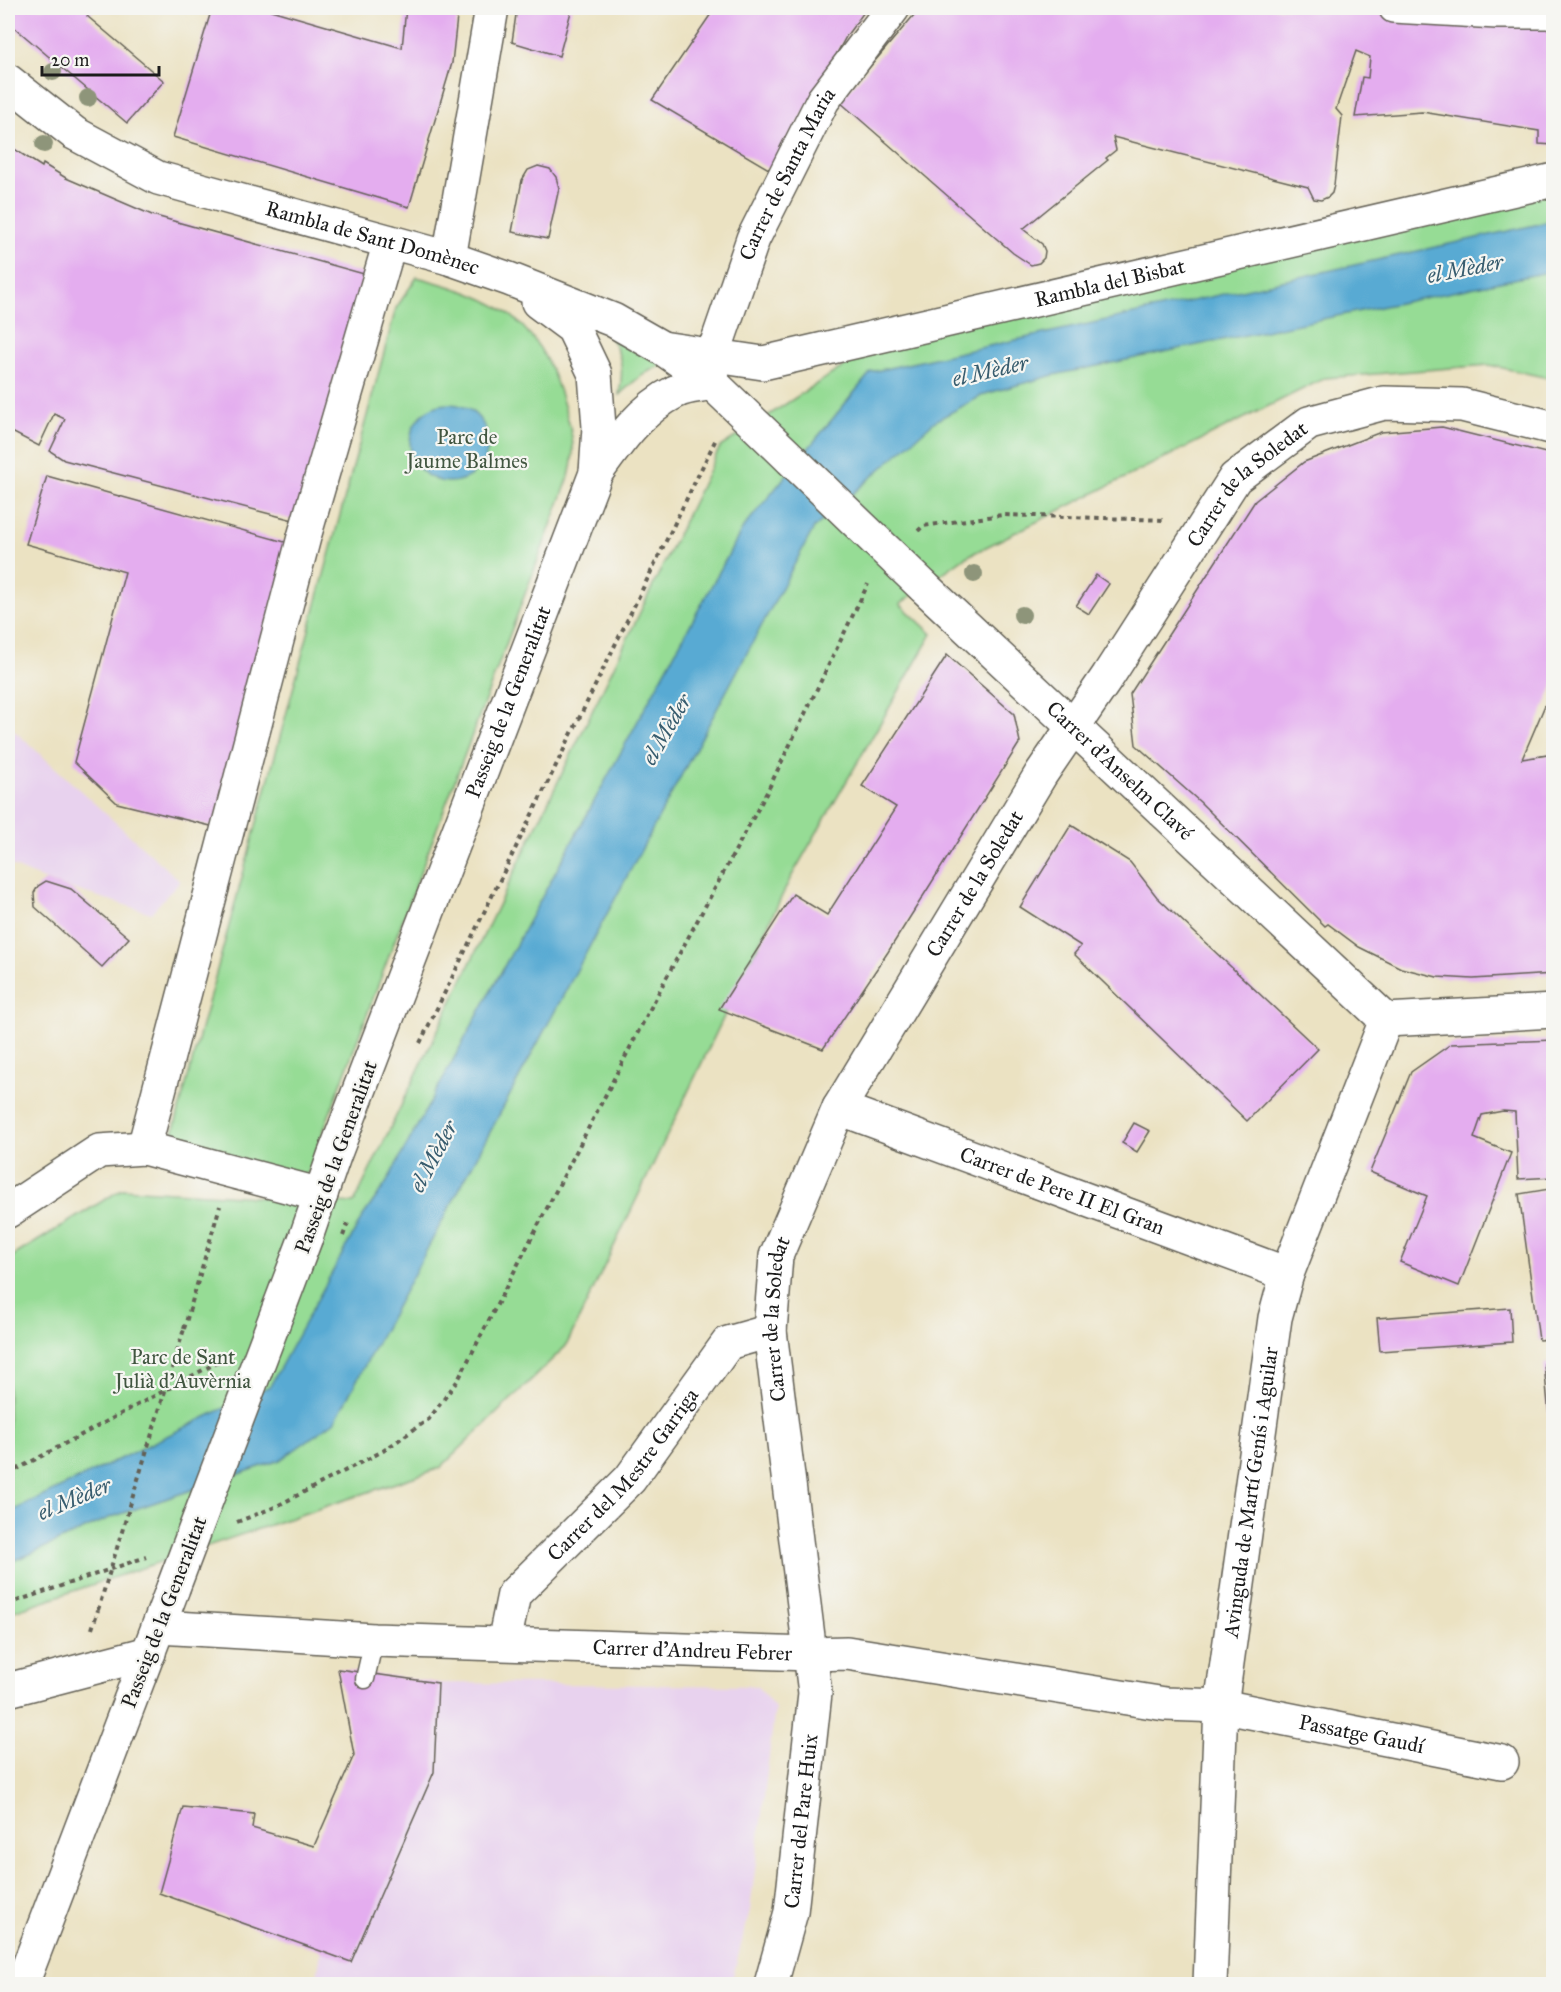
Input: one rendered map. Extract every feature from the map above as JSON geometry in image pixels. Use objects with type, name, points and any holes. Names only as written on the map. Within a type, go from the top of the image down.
[{"type":"street","points":[[449,258],[492,8]]},
{"type":"street","name":"Carrer de Santa Maria","points":[[720,380],[753,239],[823,100],[893,8]]},
{"type":"street","points":[[1394,9],[1497,15],[1554,15]]},
{"type":"street","name":"Rambla de Sant Domènec","points":[[8,81],[74,134],[158,178],[449,258],[613,320],[663,348]]},
{"type":"street","name":"Rambla del Bisbat","points":[[663,348],[720,380],[763,363],[1554,180]]},
{"type":"street","points":[[144,1148],[304,537],[390,242]]},
{"type":"street","points":[[509,279],[573,328],[595,374],[599,427],[596,473]]},
{"type":"street","name":"Carrer d'Anselm Clavé","points":[[720,380],[791,459],[923,586],[1386,1020]]},
{"type":"street","name":"Passeig de la Generalitat","points":[[22,1984],[596,473],[622,436],[648,411],[676,391],[720,380]]},
{"type":"street","name":"Carrer de la Soledat","points":[[811,1654],[770,1331],[776,1256],[839,1108],[1035,783],[1235,478],[1309,423],[1384,403],[1462,405],[1554,428]]},
{"type":"street","points":[[1386,1020],[1554,1011]]},
{"type":"street","name":"Avinguda de Martí Genís i Aguilar","points":[[1210,1984],[1221,1706],[1275,1318],[1287,1274],[1386,1020]]},
{"type":"street","name":"Carrer de Pere II El Gran","points":[[839,1108],[1287,1274]]},
{"type":"street","points":[[8,1211],[99,1151],[144,1148],[321,1196]]},
{"type":"street","name":"Carrer del Mestre Garriga","points":[[504,1643],[514,1594],[630,1479],[728,1343],[770,1331]]},
{"type":"street","name":"Carrer d'Andreu Febrer","points":[[8,1690],[154,1640],[374,1640],[811,1654],[847,1653],[1165,1704],[1221,1706]]},
{"type":"street","name":"Carrer del Pare Huix","points":[[771,1984],[791,1912],[815,1693],[811,1654]]},
{"type":"street","name":"Passatge Gaudí","points":[[1221,1706],[1502,1762]]},
{"type":"lane","points":[[364,1679],[374,1640]]},
{"type":"path","points":[[1040,8],[1046,12]]},
{"type":"path","points":[[417,1048],[720,380]]},
{"type":"path","points":[[915,534],[923,526],[1002,515],[1173,520]]},
{"type":"path","points":[[231,1524],[275,1507],[383,1451],[429,1419],[458,1380],[663,984],[766,794],[869,582]]},
{"type":"path","points":[[98,1610],[230,1171]]},
{"type":"path","points":[[349,1220],[350,1209]]},
{"type":"path","points":[[8,1474],[224,1358]]},
{"type":"path","points":[[8,1604],[155,1554]]},
{"type":"shaded area","points":[[8,725],[180,881],[151,913],[47,881],[8,864]]},
{"type":"shaded area","points":[[438,1683],[757,1686],[775,1708],[750,1910],[731,1984],[316,1984],[321,1951],[351,1962],[434,1772]]},
{"type":"green space","name":"Parc de Sant Julià d'Auvèrnia","points":[[1553,172],[1553,379],[1489,365],[1325,378],[964,558],[900,604],[932,634],[791,877],[566,1346],[440,1468],[8,1613],[8,1259],[122,1189],[354,1203],[720,447],[870,349]]},
{"type":"green space","name":"Parc de Jaume Balmes","points":[[417,277],[455,288],[504,310],[533,338],[547,360],[557,383],[572,434],[572,459],[569,477],[306,1177],[171,1140],[396,308]]},
{"type":"green space","points":[[604,327],[667,364],[647,372],[619,395],[622,375],[620,359]]},
{"type":"water","name":"el Mèder","points":[[1553,221],[1553,271],[1054,375],[985,394],[935,421],[814,528],[335,1421],[280,1460],[109,1518],[8,1563],[8,1513],[270,1386],[363,1216],[385,1185],[743,528],[871,372]]},
{"type":"water","points":[[449,404],[464,407],[481,421],[488,443],[485,458],[471,475],[449,482],[434,479],[417,465],[410,443],[413,428],[427,411]]},
{"type":"building","points":[[8,8],[96,8],[87,16],[164,81],[127,123],[8,22]]},
{"type":"building","points":[[212,8],[264,8],[402,48],[406,8],[458,8],[452,63],[409,207],[173,137]]},
{"type":"building","points":[[517,8],[572,8],[559,56],[512,42]]},
{"type":"building","points":[[715,8],[867,8],[847,35],[772,171],[652,100]]},
{"type":"building","points":[[920,8],[1391,8],[1553,23],[1551,76],[1554,77],[1554,145],[1539,144],[1539,131],[1422,112],[1355,117],[1362,77],[1368,78],[1370,57],[1356,51],[1336,109],[1342,116],[1334,185],[1328,197],[1321,200],[1314,199],[1308,187],[1113,137],[1116,150],[1106,158],[1108,160],[1023,229],[1042,244],[1045,251],[1044,258],[1039,263],[1031,265],[1013,253],[840,102]]},
{"type":"building","points":[[8,145],[42,167],[43,164],[66,178],[152,215],[364,274],[297,521],[64,460],[50,451],[65,419],[54,414],[39,446],[12,432],[8,442]]},
{"type":"building","points":[[538,166],[550,169],[556,177],[559,188],[548,239],[512,232],[522,180],[528,170]]},
{"type":"building","points":[[1442,427],[1554,455],[1554,684],[1522,759],[1554,754],[1554,974],[1473,979],[1437,977],[1401,968],[1359,947],[1328,924],[1325,926],[1200,802],[1136,745],[1130,694],[1255,501],[1304,462],[1381,432]]},
{"type":"building","points":[[47,476],[292,544],[215,827],[117,803],[74,762],[125,572],[26,544]]},
{"type":"building","points":[[1096,575],[1109,584],[1089,614],[1076,606]]},
{"type":"building","points":[[947,655],[1014,714],[1020,742],[888,952],[823,1049],[719,1009],[793,894],[827,915],[896,807],[862,786]]},
{"type":"building","points":[[1071,825],[1130,862],[1157,897],[1318,1049],[1247,1121],[1074,954],[1081,946],[1020,907]]},
{"type":"building","points":[[46,881],[71,889],[129,938],[102,967],[35,907],[34,893],[38,886]]},
{"type":"building","points":[[1554,1040],[1554,1177],[1518,1179],[1515,1112],[1503,1111],[1482,1115],[1474,1138],[1511,1153],[1459,1286],[1400,1262],[1427,1196],[1370,1172],[1411,1072],[1451,1044]]},
{"type":"building","points":[[1134,1123],[1150,1131],[1137,1152],[1122,1143]]},
{"type":"building","points":[[1549,1189],[1554,1210],[1554,1339],[1539,1340],[1519,1194]]},
{"type":"building","points":[[1510,1308],[1512,1342],[1380,1351],[1377,1318]]},
{"type":"building","points":[[1554,1363],[1554,1415],[1549,1415],[1544,1364]]},
{"type":"building","points":[[338,1669],[438,1683],[434,1772],[351,1962],[159,1893],[183,1807],[254,1814],[252,1828],[314,1846],[354,1755]]}]
